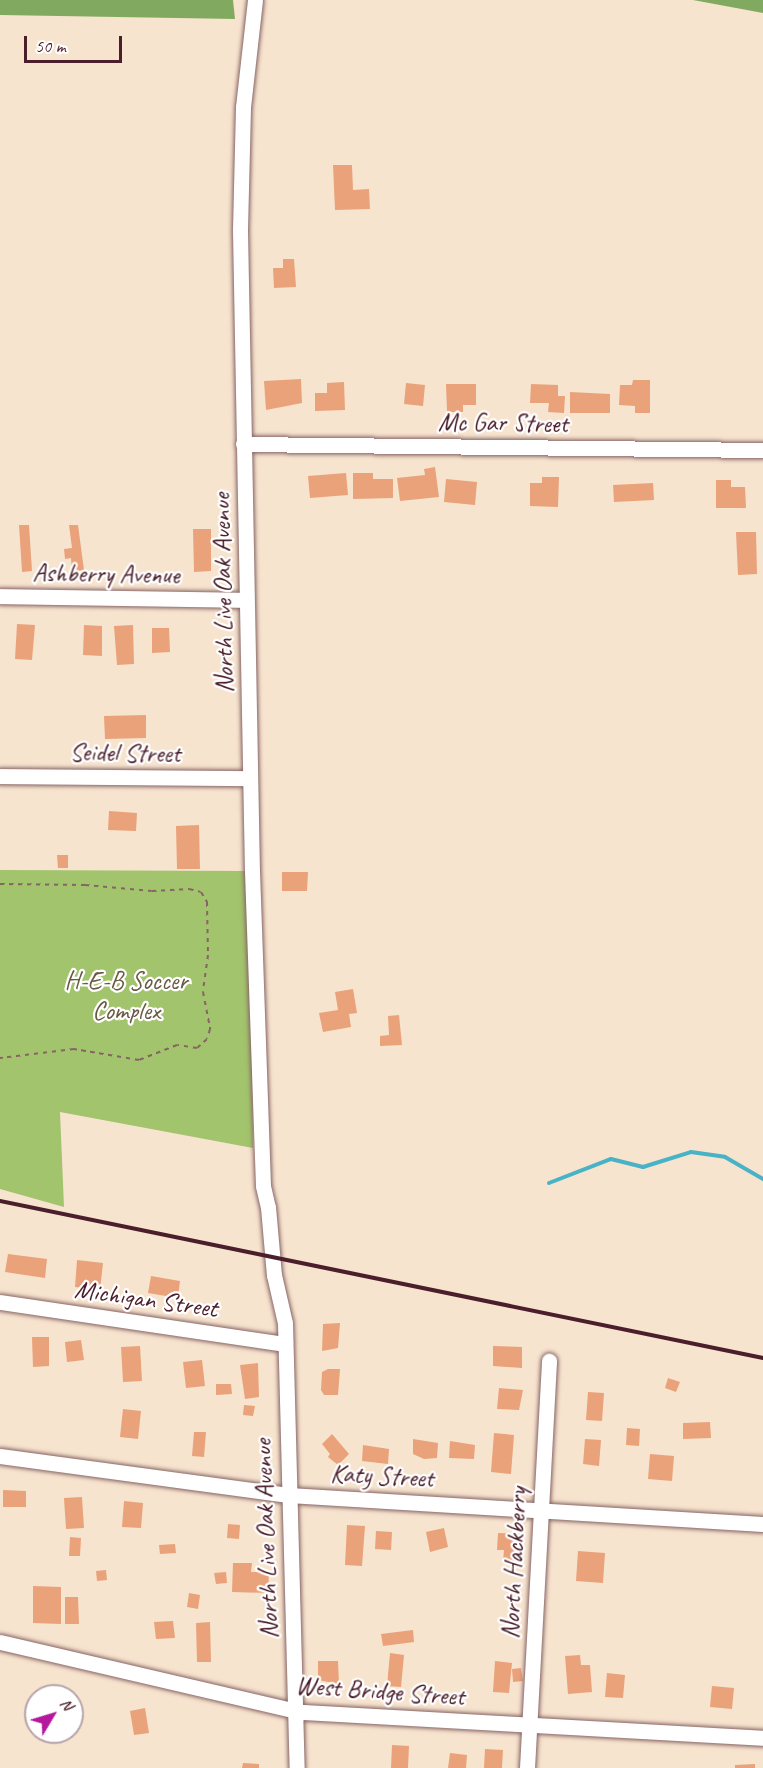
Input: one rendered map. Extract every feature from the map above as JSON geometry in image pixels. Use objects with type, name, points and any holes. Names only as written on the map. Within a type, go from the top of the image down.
[{"type":"street","name":"North Live Oak Avenue","points":[[255,0],[253,37],[243,107],[240,223],[250,778],[262,1186],[258,1203],[268,1289],[276,1329],[285,1344],[297,1768]]},
{"type":"street","name":"Mc Gar Street","points":[[243,444],[763,450]]},
{"type":"street","name":"Ashberry Avenue","points":[[0,596],[246,600]]},
{"type":"street","name":"Seidel Street","points":[[0,776],[250,778]]},
{"type":"street","name":"Michigan Street","points":[[0,1302],[285,1344]]},
{"type":"street","name":"North Hackberry","points":[[527,1768],[549,1361]]},
{"type":"street","name":"Katy Street","points":[[0,1456],[288,1496],[540,1508],[763,1524]]},
{"type":"street","name":"West Bridge Street","points":[[0,1642],[296,1711],[763,1738]]},
{"type":"path","points":[[0,884],[85,885],[152,891],[189,889],[201,892],[207,902],[208,955],[203,992],[210,1029],[207,1039],[197,1048],[177,1045],[139,1060],[75,1048],[0,1059]]},
{"type":"green space","points":[[0,0],[233,0],[235,19],[0,15]]},
{"type":"green space","points":[[693,0],[763,0],[763,13]]},
{"type":"green space","name":"H-E-B Soccer Complex","points":[[0,870],[251,871],[253,1148],[60,1112],[64,1207],[0,1189]]},
{"type":"building","points":[[333,165],[352,165],[353,190],[369,189],[370,209],[335,210]]},
{"type":"building","points":[[283,259],[294,259],[296,287],[274,288],[273,268],[283,268]]},
{"type":"building","points":[[301,379],[302,403],[266,410],[264,381]]},
{"type":"building","points":[[633,380],[650,380],[650,413],[635,413],[635,406],[619,405],[620,385],[632,385]]},
{"type":"building","points":[[344,382],[345,410],[315,411],[315,393],[327,393],[327,383]]},
{"type":"building","points":[[406,383],[425,385],[423,406],[404,404]]},
{"type":"building","points":[[446,384],[476,384],[476,405],[463,405],[463,412],[447,412]]},
{"type":"building","points":[[531,384],[558,385],[558,396],[565,396],[564,413],[548,412],[549,403],[530,403]]},
{"type":"building","points":[[570,392],[610,394],[610,413],[570,413]]},
{"type":"building","points":[[435,467],[439,497],[400,501],[397,478],[425,475],[424,469]]},
{"type":"building","points":[[346,473],[348,495],[310,498],[308,476]]},
{"type":"building","points":[[353,473],[373,473],[373,479],[393,479],[393,498],[353,499]]},
{"type":"building","points":[[542,477],[559,477],[558,507],[530,506],[530,483],[542,483]]},
{"type":"building","points":[[446,479],[477,482],[475,505],[444,502]]},
{"type":"building","points":[[716,480],[731,480],[731,487],[745,487],[746,508],[716,508]]},
{"type":"building","points":[[653,483],[654,500],[614,502],[613,485]]},
{"type":"building","points":[[19,525],[29,525],[32,571],[22,572]]},
{"type":"building","points":[[69,525],[78,525],[84,570],[72,572],[71,558],[65,559],[64,549],[72,548]]},
{"type":"building","points":[[193,529],[211,529],[211,571],[194,572]]},
{"type":"building","points":[[736,532],[756,532],[757,574],[738,575]]},
{"type":"building","points":[[17,624],[35,625],[32,660],[15,659]]},
{"type":"building","points":[[84,625],[102,626],[102,656],[83,655]]},
{"type":"building","points":[[133,625],[134,664],[117,665],[114,626]]},
{"type":"building","points":[[152,628],[169,628],[170,652],[152,653]]},
{"type":"building","points":[[146,715],[146,738],[105,739],[104,716]]},
{"type":"building","points":[[109,811],[137,813],[136,831],[108,830]]},
{"type":"building","points":[[199,825],[200,869],[177,869],[176,826]]},
{"type":"building","points":[[57,855],[68,855],[68,868],[58,868]]},
{"type":"building","points":[[282,872],[308,872],[307,891],[282,891]]},
{"type":"building","points":[[353,989],[357,1013],[349,1014],[351,1027],[323,1032],[319,1013],[338,1010],[335,992]]},
{"type":"building","points":[[399,1015],[402,1045],[380,1046],[380,1036],[389,1035],[388,1016]]},
{"type":"building","points":[[8,1254],[47,1259],[45,1278],[5,1272]]},
{"type":"building","points":[[77,1260],[103,1263],[100,1290],[75,1287]]},
{"type":"building","points":[[151,1276],[180,1281],[178,1298],[148,1293]]},
{"type":"building","points":[[340,1323],[338,1348],[322,1351],[323,1324]]},
{"type":"building","points":[[32,1337],[49,1337],[49,1366],[33,1367]]},
{"type":"building","points":[[81,1340],[84,1360],[67,1362],[65,1342]]},
{"type":"building","points":[[140,1346],[142,1381],[123,1382],[121,1347]]},
{"type":"building","points":[[493,1346],[522,1347],[522,1368],[493,1366]]},
{"type":"building","points":[[202,1360],[205,1386],[186,1388],[183,1362]]},
{"type":"building","points":[[258,1363],[259,1397],[245,1399],[240,1365]]},
{"type":"building","points":[[328,1369],[340,1369],[338,1395],[324,1395],[321,1390],[322,1372]]},
{"type":"building","points":[[668,1378],[680,1382],[676,1392],[665,1388]]},
{"type":"building","points":[[216,1384],[231,1384],[232,1394],[216,1395]]},
{"type":"building","points":[[499,1388],[523,1390],[519,1410],[497,1409]]},
{"type":"building","points":[[588,1392],[604,1393],[602,1421],[586,1420]]},
{"type":"building","points":[[244,1405],[255,1406],[253,1416],[243,1415]]},
{"type":"building","points":[[123,1409],[141,1411],[138,1439],[120,1437]]},
{"type":"building","points":[[710,1422],[711,1438],[683,1439],[683,1423]]},
{"type":"building","points":[[627,1428],[640,1429],[639,1446],[626,1445]]},
{"type":"building","points":[[194,1432],[206,1432],[204,1457],[192,1456]]},
{"type":"building","points":[[494,1433],[514,1435],[511,1474],[491,1472]]},
{"type":"building","points":[[332,1434],[349,1454],[338,1465],[328,1457],[330,1454],[322,1444]]},
{"type":"building","points":[[413,1439],[438,1443],[437,1458],[424,1459],[413,1454]]},
{"type":"building","points":[[585,1439],[601,1440],[599,1466],[583,1464]]},
{"type":"building","points":[[450,1441],[475,1445],[474,1459],[449,1458]]},
{"type":"building","points":[[363,1445],[389,1449],[388,1464],[362,1461]]},
{"type":"building","points":[[650,1454],[674,1456],[672,1481],[648,1479]]},
{"type":"building","points":[[3,1490],[26,1491],[26,1507],[3,1507]]},
{"type":"building","points":[[82,1497],[84,1528],[66,1529],[64,1498]]},
{"type":"building","points":[[124,1501],[143,1503],[141,1528],[122,1527]]},
{"type":"building","points":[[228,1524],[240,1525],[239,1539],[227,1538]]},
{"type":"building","points":[[347,1525],[365,1526],[362,1566],[345,1565]]},
{"type":"building","points":[[444,1528],[448,1547],[430,1552],[426,1532]]},
{"type":"building","points":[[376,1531],[392,1532],[391,1550],[375,1549]]},
{"type":"building","points":[[498,1533],[520,1534],[519,1562],[503,1562],[504,1550],[497,1550]]},
{"type":"building","points":[[70,1537],[81,1538],[80,1556],[69,1556]]},
{"type":"building","points":[[175,1544],[176,1553],[160,1554],[159,1545]]},
{"type":"building","points":[[578,1551],[605,1553],[603,1583],[576,1581]]},
{"type":"building","points":[[233,1563],[252,1563],[251,1572],[269,1572],[268,1593],[232,1592]]},
{"type":"building","points":[[106,1570],[107,1580],[97,1581],[96,1571]]},
{"type":"building","points":[[226,1572],[227,1583],[216,1584],[214,1573]]},
{"type":"building","points":[[33,1586],[61,1587],[61,1624],[33,1623]]},
{"type":"building","points":[[189,1593],[200,1595],[198,1609],[187,1607]]},
{"type":"building","points":[[65,1597],[78,1597],[79,1624],[65,1624]]},
{"type":"building","points":[[173,1621],[175,1638],[156,1639],[154,1622]]},
{"type":"building","points":[[210,1622],[211,1662],[197,1662],[196,1623]]},
{"type":"building","points":[[413,1630],[414,1642],[383,1646],[381,1634]]},
{"type":"building","points":[[390,1653],[404,1655],[401,1687],[387,1686]]},
{"type":"building","points":[[580,1655],[581,1665],[590,1665],[592,1692],[568,1694],[565,1656]]},
{"type":"building","points":[[318,1661],[338,1661],[339,1684],[318,1680]]},
{"type":"building","points":[[495,1661],[512,1663],[509,1693],[493,1692]]},
{"type":"building","points":[[521,1668],[523,1681],[513,1682],[512,1669]]},
{"type":"building","points":[[607,1673],[625,1675],[623,1698],[605,1697]]},
{"type":"building","points":[[712,1686],[734,1688],[732,1709],[710,1707]]},
{"type":"building","points":[[145,1708],[149,1733],[134,1735],[130,1711]]},
{"type":"building","points":[[392,1745],[409,1746],[408,1768],[391,1768]]},
{"type":"building","points":[[485,1749],[503,1750],[502,1768],[484,1768]]},
{"type":"building","points":[[450,1753],[467,1755],[466,1768],[448,1768]]},
{"type":"building","points":[[243,1763],[259,1764],[259,1768],[242,1768]]},
{"type":"building","points":[[755,1764],[755,1768],[735,1768],[735,1765]]},
{"type":"waterway","points":[[549,1183],[611,1159],[643,1167],[691,1152],[725,1157],[763,1179]]},
{"type":"railway","points":[[0,1201],[763,1358]]}]
